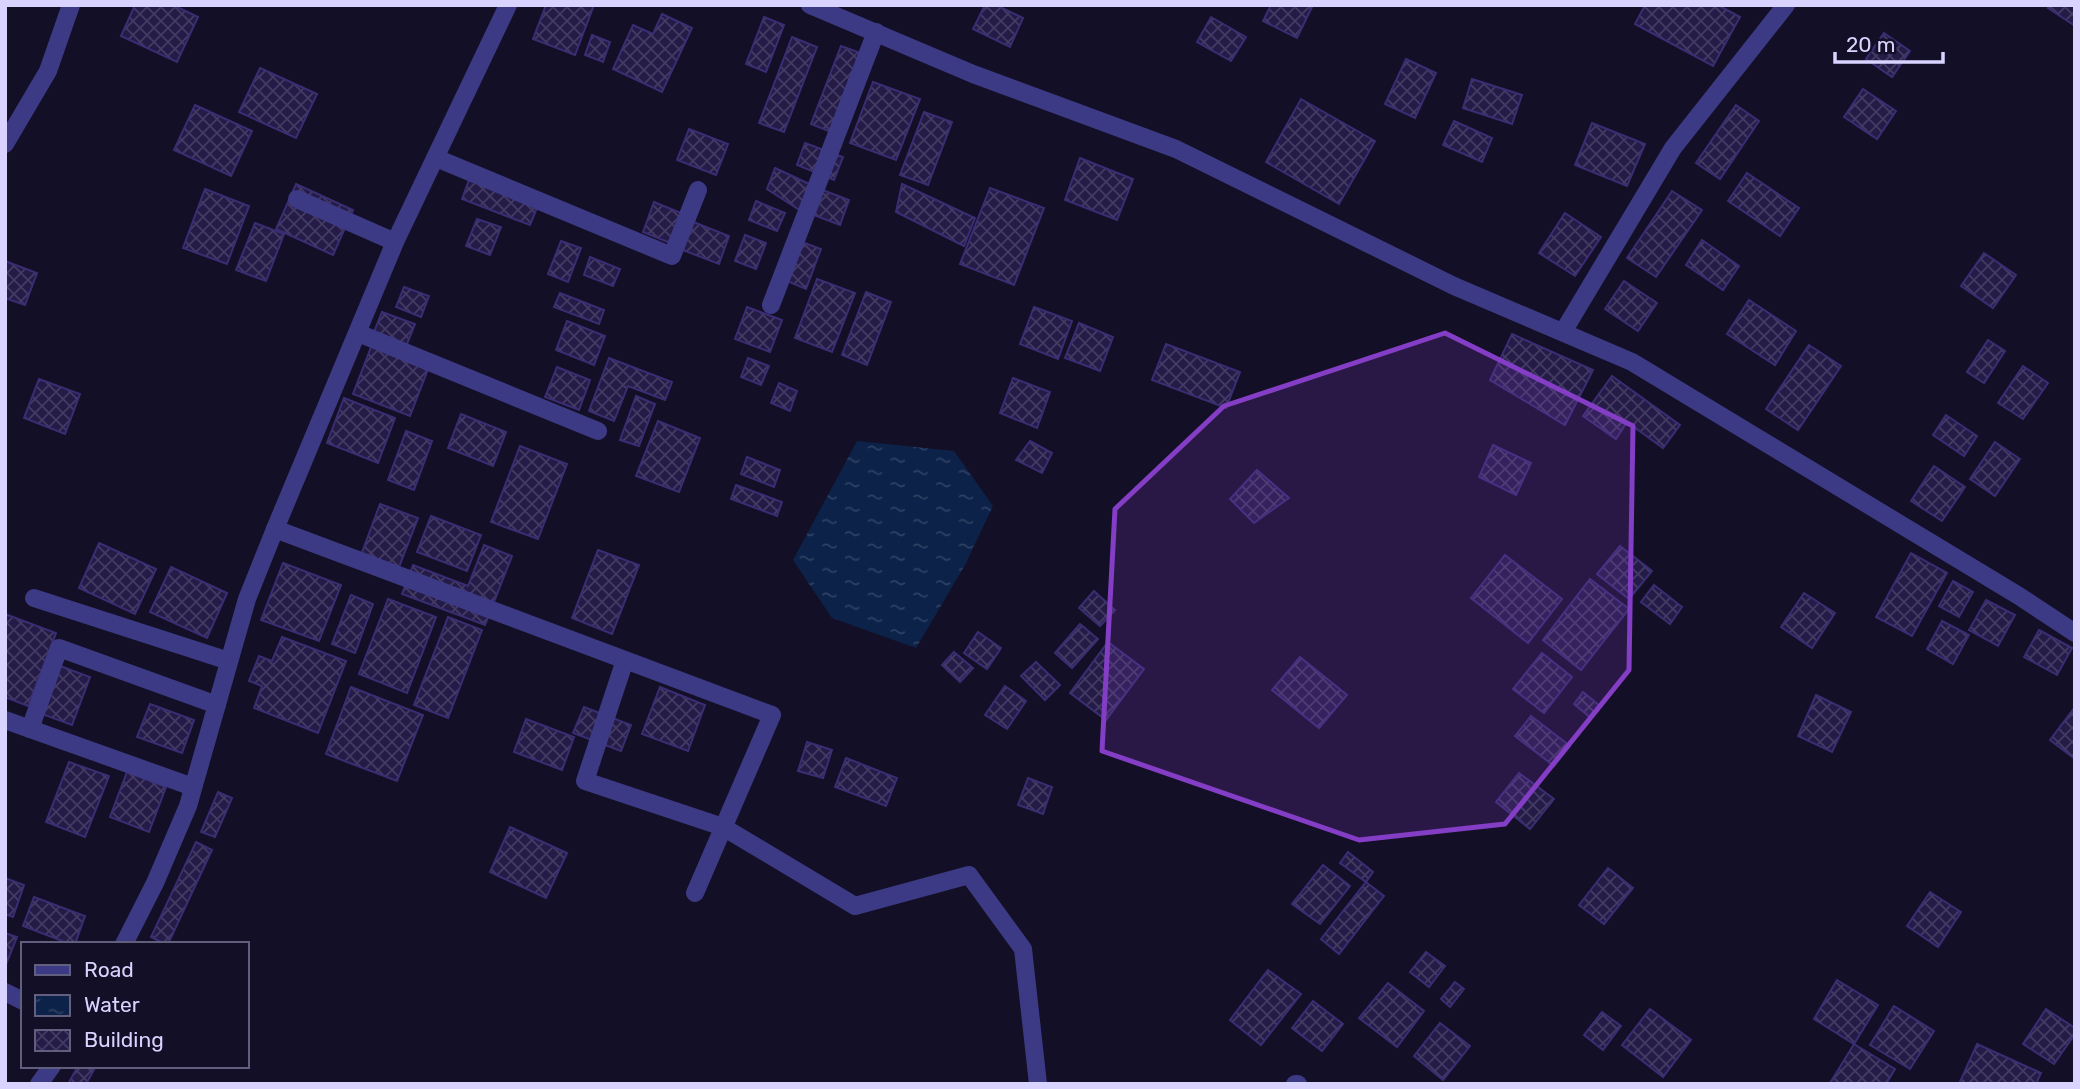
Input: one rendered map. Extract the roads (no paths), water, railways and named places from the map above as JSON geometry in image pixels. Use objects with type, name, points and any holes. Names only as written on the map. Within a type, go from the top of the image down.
[{"type":"street","points":[[5,144],[48,71],[72,5]]},
{"type":"street","points":[[125,942],[156,883],[188,806],[247,599],[275,529],[395,242],[508,5]]},
{"type":"street","points":[[810,5],[973,74],[1176,149],[1454,286],[1632,362],[2019,596],[2075,633]]},
{"type":"street","points":[[1563,332],[1673,148],[1786,5]]},
{"type":"street","points":[[771,305],[876,32]]},
{"type":"street","points":[[436,158],[672,256],[698,190]]},
{"type":"street","points":[[297,199],[395,242]]},
{"type":"street","points":[[358,333],[598,431]]},
{"type":"street","points":[[275,529],[772,715],[695,892]]},
{"type":"street","points":[[34,598],[229,661]]},
{"type":"street","points":[[30,729],[58,648],[217,705]]},
{"type":"street","points":[[625,660],[585,781],[723,827],[855,906],[969,875],[1023,949],[1038,1084]]},
{"type":"street","points":[[5,720],[193,787]]},
{"type":"street","points":[[5,992],[21,1000]]},
{"type":"street","points":[[39,1084],[51,1068]]},
{"type":"water","points":[[857,441],[954,451],[993,506],[965,565],[916,648],[832,618],[793,560]]}]
